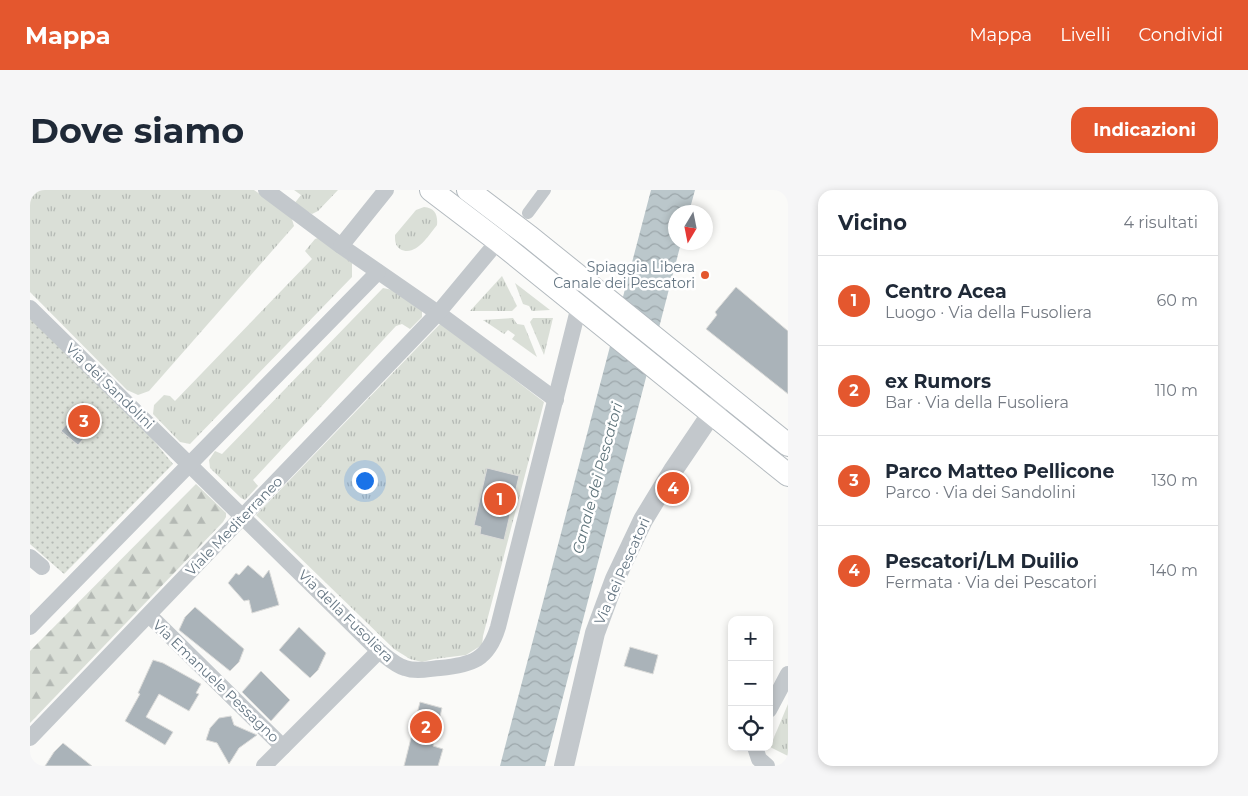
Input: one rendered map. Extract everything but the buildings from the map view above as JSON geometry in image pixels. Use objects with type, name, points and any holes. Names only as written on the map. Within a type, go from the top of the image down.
[{"type":"main road","points":[[431,190],[498,241],[788,475]]},
{"type":"main road","points":[[468,190],[788,445]]},
{"type":"street","points":[[266,190],[556,400]]},
{"type":"street","points":[[341,246],[386,190]]},
{"type":"street","points":[[528,213],[545,190]]},
{"type":"street","name":"Viale Mediterraneo","points":[[30,738],[438,313],[498,241]]},
{"type":"street","points":[[30,627],[378,272]]},
{"type":"street","name":"Via della Fusoliera","points":[[190,465],[379,651],[400,666],[420,670],[467,664],[476,660],[487,651],[498,627],[579,306]]},
{"type":"street","name":"Via dei Sandolini","points":[[30,308],[190,465]]},
{"type":"street","name":"Via dei Pescatori","points":[[564,766],[595,633],[607,598],[643,520],[674,469],[724,395]]},
{"type":"street","name":"Via Emanuele Pessagno","points":[[149,615],[283,747]]},
{"type":"street","points":[[264,766],[379,651]]},
{"type":"street","points":[[771,706],[788,674]]},
{"type":"street","points":[[755,751],[759,759],[767,766]]},
{"type":"green space","points":[[30,190],[254,190],[291,216],[294,226],[149,391],[138,395],[127,390],[30,292]]},
{"type":"green space","points":[[294,190],[338,190],[318,211],[312,214],[294,204],[301,195]]},
{"type":"green space","points":[[424,207],[431,209],[435,213],[437,225],[416,248],[406,251],[400,249],[397,246],[395,235],[416,210]]},
{"type":"green space","points":[[318,238],[352,263],[352,277],[190,444],[180,442],[153,414],[154,405],[164,395],[170,396],[175,401],[312,259],[305,251]]},
{"type":"green space","points":[[502,276],[517,306],[512,311],[470,311]]},
{"type":"green space","points":[[515,283],[550,310],[532,311],[529,306],[523,304]]},
{"type":"green space","points":[[383,288],[393,290],[422,311],[422,317],[410,329],[402,324],[396,326],[253,480],[258,486],[245,500],[241,498],[210,468],[209,460],[215,451],[222,454]]},
{"type":"green space","points":[[30,314],[103,379],[173,464],[64,574],[30,544]]},
{"type":"green space","points":[[513,318],[517,324],[524,325],[537,357],[512,339],[515,335],[508,330],[504,334],[483,320]]},
{"type":"green space","points":[[533,318],[553,318],[544,355],[530,322]]},
{"type":"green space","points":[[441,323],[544,402],[482,645],[466,655],[422,662],[410,659],[394,649],[256,515]]},
{"type":"green space","points":[[196,484],[226,513],[223,522],[30,723],[30,651]]},
{"type":"green space","points":[[788,704],[788,756],[773,748],[773,740]]},
{"type":"water","name":"Canale dei Pescatori","points":[[651,190],[695,190],[691,205],[668,205],[668,250],[679,250],[545,766],[500,766]]},
{"type":"place","name":"Spiaggia Libera Canale dei Pescatori","points":[[705,275]]},
{"type":"place","name":"Parco Matteo Pellicone","points":[[84,421]]},
{"type":"place","name":"Pescatori/LM Duilio","points":[[673,488]]},
{"type":"place","name":"Centro Acea","points":[[500,499]]},
{"type":"place","name":"ex Rumors","points":[[426,727]]}]
